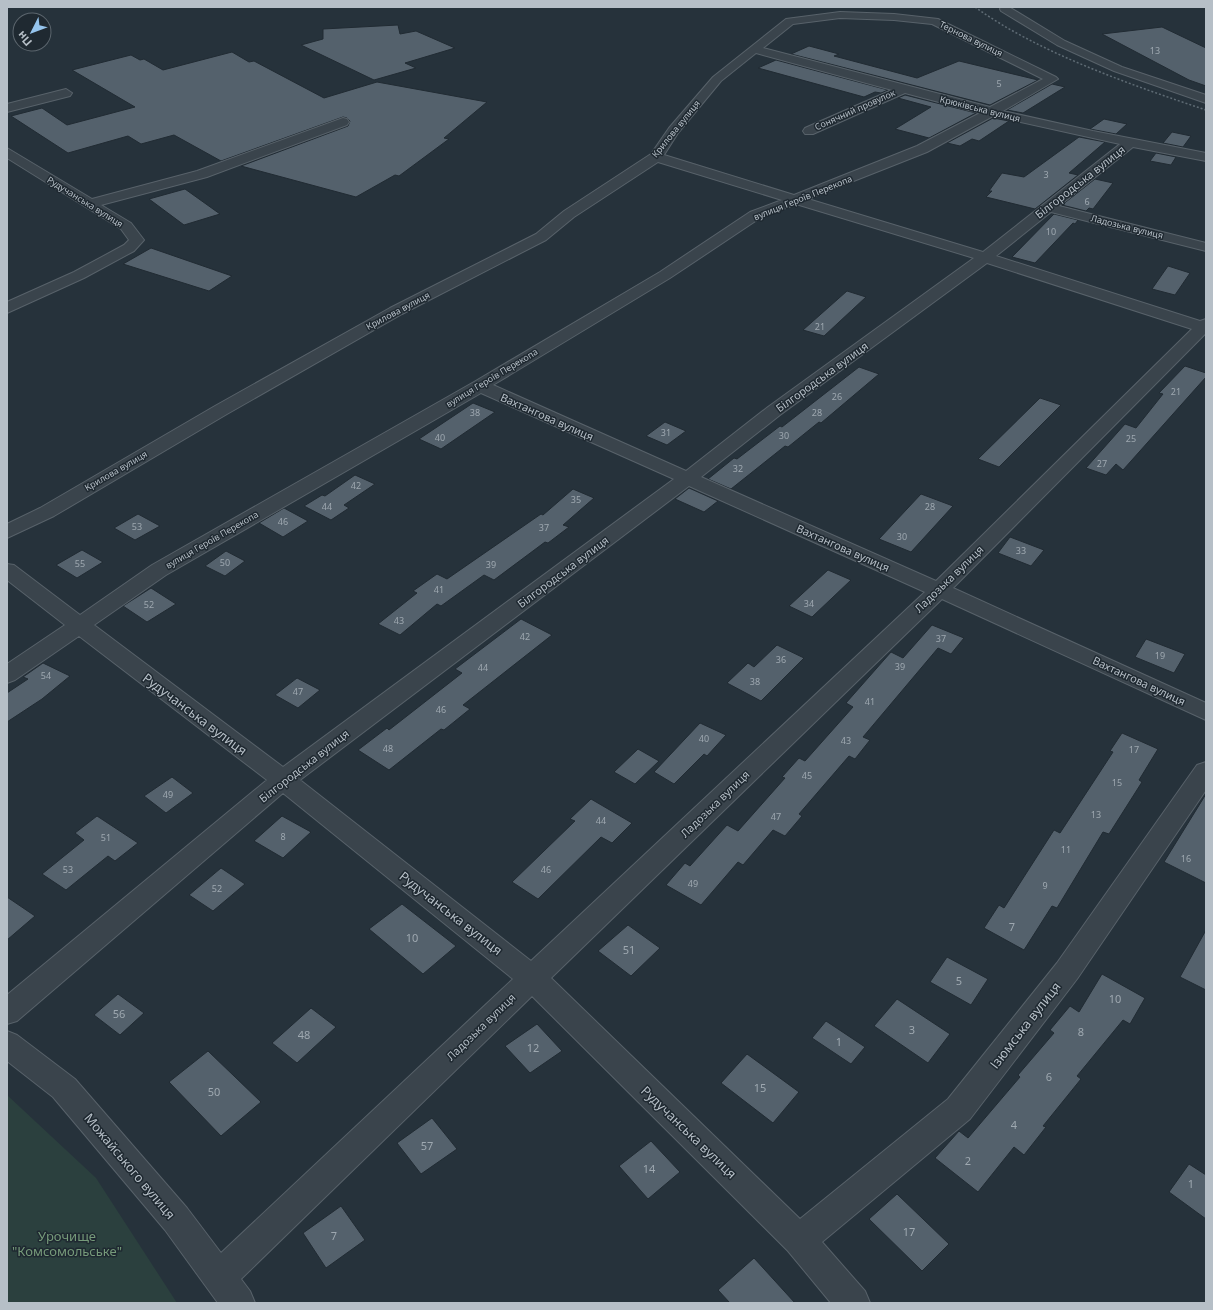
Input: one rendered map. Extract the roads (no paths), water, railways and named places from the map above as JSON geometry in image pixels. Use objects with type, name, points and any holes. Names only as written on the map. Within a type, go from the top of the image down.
[{"type":"street","points":[[1005,9],[1061,43],[1118,68],[1206,99]]},
{"type":"street","name":"Тернова вулиця","points":[[756,50],[790,21],[840,15],[894,17],[934,22],[1052,79],[993,112]]},
{"type":"street","name":"Крюківська вулиця","points":[[756,50],[902,90],[993,112],[1128,144],[1206,157]]},
{"type":"street","name":"Крилова вулиця","points":[[7,532],[47,512],[221,410],[396,311],[541,237],[569,214],[656,157],[673,131],[717,79],[756,50]]},
{"type":"street","name":"Сонячний провулок","points":[[809,131],[902,90]]},
{"type":"street","points":[[7,108],[66,94]]},
{"type":"street","name":"вулиця Героїв Перекопа","points":[[7,675],[77,625],[159,570],[480,386],[665,275],[756,215],[797,200],[922,149],[993,112]]},
{"type":"street","points":[[88,204],[202,174],[343,122]]},
{"type":"street","name":"Білгородська вулиця","points":[[7,1012],[283,780],[687,479],[774,411],[985,257],[1128,144]]},
{"type":"street","name":"Рудучанська вулиця","points":[[7,152],[88,204],[126,226],[137,240],[129,248],[79,275],[7,308]]},
{"type":"street","points":[[656,157],[985,257],[1205,326]]},
{"type":"street","name":"Ладозька вулиця","points":[[1048,207],[1206,247]]},
{"type":"street","name":"Ладозька вулиця","points":[[220,1277],[939,590],[1205,326]]},
{"type":"street","name":"Вахтангова вулиця","points":[[480,386],[939,590],[1206,712]]},
{"type":"street","name":"Рудучанська вулиця","points":[[7,570],[77,625],[283,780],[532,978],[799,1240],[853,1303]]},
{"type":"street","name":"Ізюмська вулиця","points":[[799,1240],[959,1109],[1067,971],[1206,770]]},
{"type":"street","name":"Можайського вулиця","points":[[7,1044],[64,1088],[176,1219],[238,1303]]},
{"type":"railway","points":[[975,7],[1000,24],[1056,53],[1117,79],[1206,110]]},
{"type":"park label","name":"Урочище \"Комсомольське\"","points":[[67,1244]]}]
